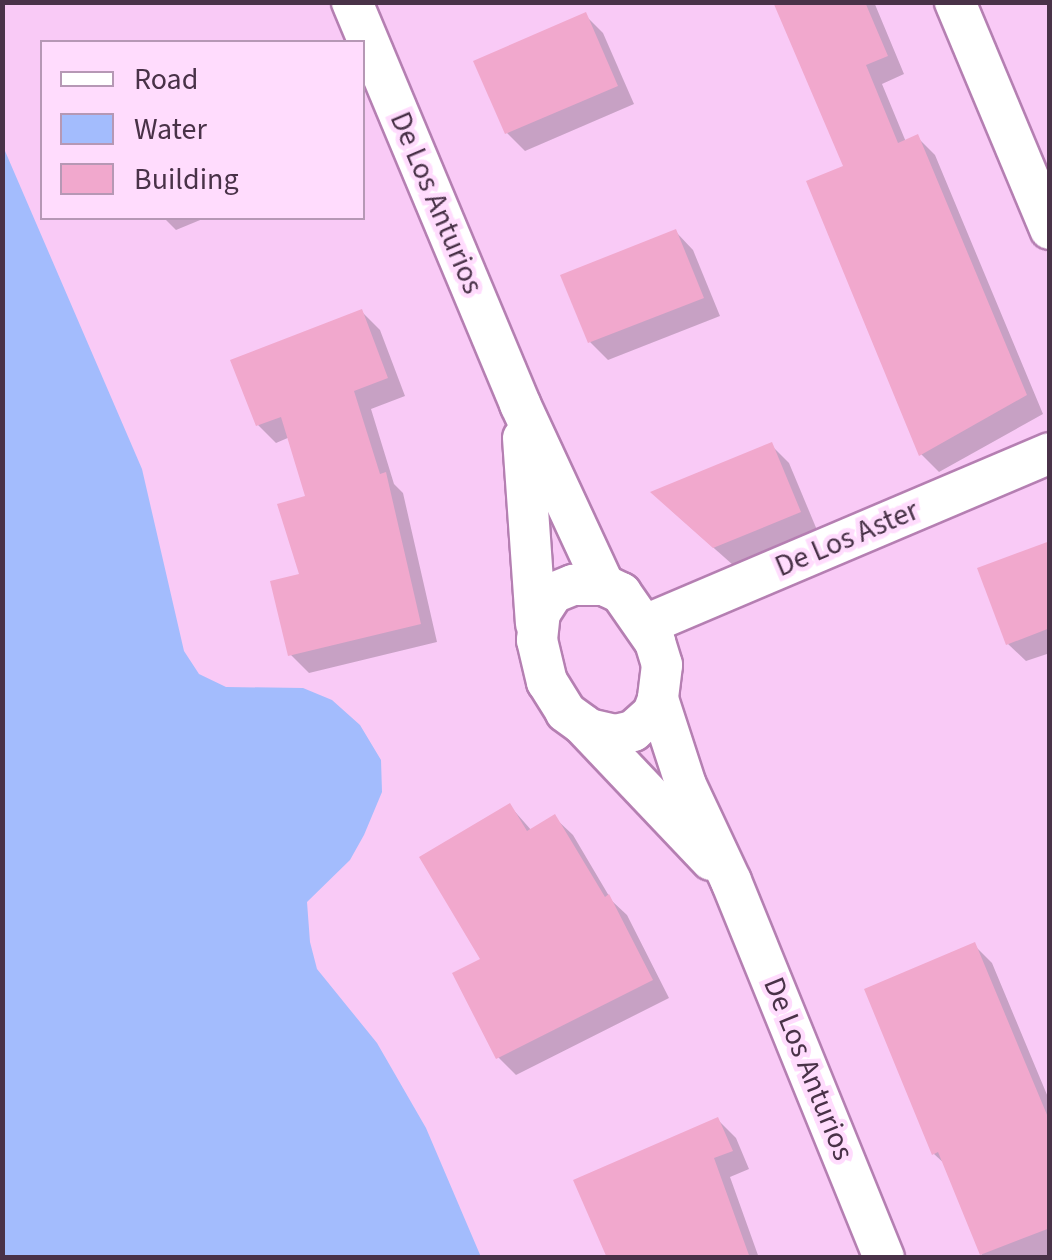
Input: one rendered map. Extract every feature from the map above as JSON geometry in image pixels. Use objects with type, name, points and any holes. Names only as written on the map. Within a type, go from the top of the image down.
[{"type":"street","name":"De Los Anturios","points":[[352,2],[520,404],[604,585]]},
{"type":"street","points":[[955,2],[1050,229]]},
{"type":"street","points":[[520,404],[536,640],[547,682],[566,712],[583,725],[731,881]]},
{"type":"street","name":"De Los Aster","points":[[645,626],[1050,453]]},
{"type":"street","points":[[536,640],[540,612],[553,593],[573,585],[604,585],[621,593],[645,626],[662,665],[653,713],[634,731],[616,735],[583,725]]},
{"type":"street","name":"De Los Anturios","points":[[658,699],[686,785],[731,881],[884,1258]]},
{"type":"water","points":[[2,144],[142,469],[184,651],[199,674],[226,687],[303,688],[332,700],[360,725],[381,760],[382,792],[364,835],[350,860],[307,902],[310,942],[317,969],[377,1043],[426,1128],[481,1257],[3,1257]]},
{"type":"building","points":[[773,2],[865,2],[888,56],[866,65],[898,143],[918,134],[1027,395],[919,456],[806,181],[843,166]]},
{"type":"building","points":[[586,12],[618,86],[505,134],[473,61]]},
{"type":"building","points":[[676,229],[704,298],[588,343],[560,275]]},
{"type":"building","points":[[362,309],[388,378],[354,391],[380,474],[386,472],[421,624],[288,656],[270,581],[299,574],[277,504],[305,496],[281,417],[256,426],[230,360]]},
{"type":"building","points":[[772,442],[801,512],[713,548],[650,492]]},
{"type":"building","points":[[1050,541],[1050,628],[1006,645],[977,568]]},
{"type":"building","points":[[510,803],[527,831],[555,814],[605,897],[609,894],[653,980],[496,1059],[452,973],[480,959],[419,857]]},
{"type":"building","points":[[975,942],[1050,1122],[1050,1228],[980,1255],[938,1152],[932,1155],[864,989]]},
{"type":"building","points":[[718,1117],[733,1151],[714,1158],[750,1258],[607,1258],[573,1180]]}]
